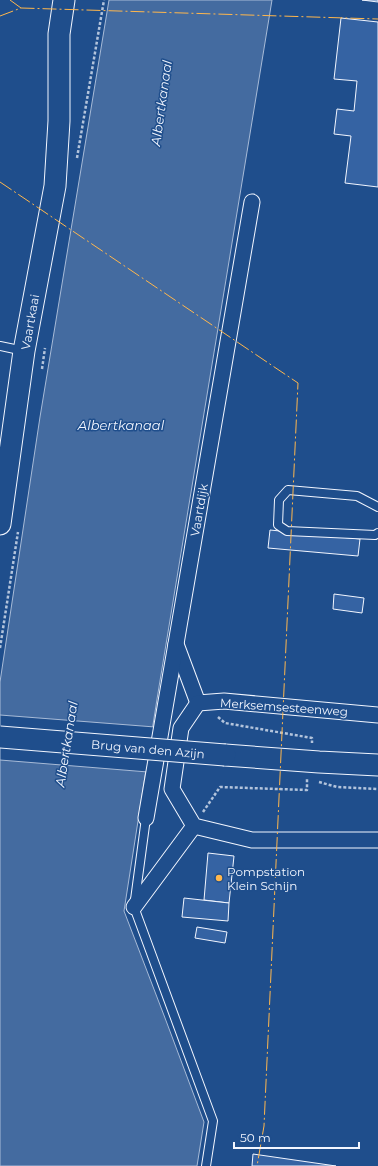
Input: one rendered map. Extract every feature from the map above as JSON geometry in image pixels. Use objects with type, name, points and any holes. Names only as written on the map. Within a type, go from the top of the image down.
[{"type":"street","name":"Vaartkaai","points":[[9,525],[24,351],[55,186],[59,121],[59,34],[64,0]]},
{"type":"street","name":"Vaartdijk","points":[[146,818],[252,202]]},
{"type":"street","points":[[176,644],[198,703],[181,728],[172,789],[194,826],[252,840],[378,840]]},
{"type":"street","name":"Merksemsesteenweg","points":[[198,703],[224,700],[378,715]]},
{"type":"street","name":"Brug van den Azijn","points":[[0,737],[224,755],[378,765]]},
{"type":"street","points":[[134,907],[194,826]]},
{"type":"lane","points":[[0,346],[24,351]]},
{"type":"lane","points":[[378,507],[356,496],[288,490],[279,500],[278,525],[288,531],[376,535],[378,533]]},
{"type":"lane","points":[[146,818],[134,907],[213,1121],[206,1166]]},
{"type":"path","points":[[77,158],[104,0]]},
{"type":"path","points":[[41,376],[46,345]]},
{"type":"path","points":[[0,648],[9,525]]},
{"type":"path","points":[[225,723],[312,738]]},
{"type":"path","points":[[194,826],[220,787],[307,790],[307,779],[337,787],[378,789]]},
{"type":"water","name":"Albertkanaal","points":[[109,0],[272,0],[157,699],[124,911],[204,1122],[197,1166],[0,1166],[0,682],[40,417]]},
{"type":"pier","points":[[0,715],[155,727],[148,772],[0,760]]},
{"type":"building","points":[[362,0],[378,0],[378,2]]},
{"type":"building","points":[[341,18],[378,22],[378,187],[345,183],[351,136],[334,134],[337,109],[354,111],[357,81],[334,79]]},
{"type":"building","points":[[270,530],[360,539],[358,556],[268,548]]},
{"type":"building","points":[[334,594],[364,598],[362,613],[333,609]]},
{"type":"building","name":"Pompstation Klein Schijn","points":[[208,853],[234,856],[229,903],[204,900]]},
{"type":"building","points":[[184,898],[229,903],[228,921],[182,917]]},
{"type":"building","points":[[197,927],[227,932],[225,943],[195,938]]},
{"type":"building","points":[[253,1154],[336,1166],[252,1166]]},
{"type":"power","points":[[10,0],[21,8]]},
{"type":"power","points":[[0,16],[21,8],[378,19]]},
{"type":"power","points":[[0,182],[298,383],[264,1126],[257,1166]]},
{"type":"place","name":"Pompstation Klein Schijn","points":[[219,878]]}]
